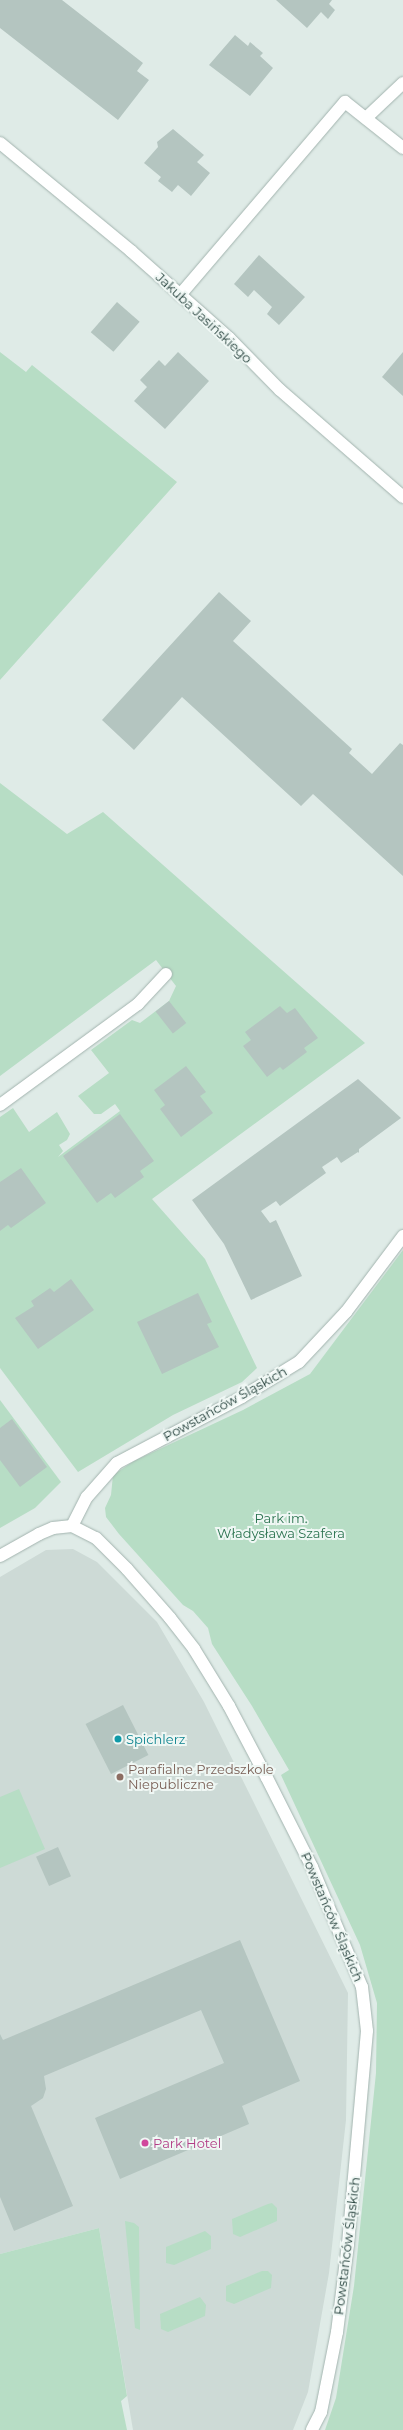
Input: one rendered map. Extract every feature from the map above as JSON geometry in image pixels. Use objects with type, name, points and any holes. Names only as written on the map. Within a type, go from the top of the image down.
[{"type":"street","points":[[366,118],[403,82]]},
{"type":"street","points":[[180,295],[345,102],[403,148]]},
{"type":"street","name":"Jakuba Jasińskiego","points":[[0,143],[131,251],[229,338],[280,390],[403,497]]},
{"type":"street","points":[[0,1105],[138,1004],[166,974]]},
{"type":"street","name":"Powstańców Śląskich","points":[[312,2430],[321,2412],[337,2332],[348,2244],[367,2031],[362,1988],[312,1867],[229,1706],[194,1649],[127,1569],[96,1538],[72,1526],[90,1493],[117,1463],[242,1397],[299,1362],[346,1312],[403,1236]]},
{"type":"street","points":[[0,1556],[39,1534],[53,1528],[72,1526]]},
{"type":"shaded area","points":[[73,1549],[97,1562],[157,1622],[204,1702],[348,1993],[346,2120],[329,2273],[308,2392],[293,2430],[133,2430],[99,2228],[0,2254],[0,1577],[46,1550]]},
{"type":"green space","points":[[0,352],[26,372],[32,365],[177,482],[0,680]]},
{"type":"green space","points":[[0,783],[67,834],[103,812],[365,1043],[152,1199],[205,1259],[257,1368],[242,1382],[173,1415],[78,1472],[0,1368],[0,1117],[13,1108],[29,1132],[57,1112],[70,1134],[67,1140],[59,1145],[63,1151],[58,1157],[120,1111],[115,1104],[101,1114],[94,1114],[78,1096],[109,1073],[91,1050],[132,1020],[140,1023],[169,1001],[176,986],[156,960],[0,1076]]},
{"type":"green space","name":"Park im. Władysława Szafera","points":[[403,1250],[403,2430],[325,2430],[336,2398],[354,2286],[376,2073],[377,2003],[360,1945],[281,1775],[289,1770],[252,1706],[212,1644],[208,1628],[193,1611],[183,1605],[119,1534],[106,1517],[105,1508],[111,1495],[113,1475],[134,1461],[243,1410],[310,1374]]},
{"type":"green space","points":[[0,1400],[61,1482],[35,1508],[0,1528]]},
{"type":"green space","points":[[19,1789],[45,1849],[0,1868],[0,1797]]},
{"type":"green space","points":[[272,2203],[277,2208],[277,2221],[240,2237],[233,2234],[232,2219]]},
{"type":"green space","points":[[125,2221],[134,2223],[139,2227],[140,2330],[135,2328]]},
{"type":"green space","points":[[99,2228],[127,2396],[121,2401],[127,2430],[0,2430],[0,2254]]},
{"type":"green space","points":[[205,2231],[211,2236],[211,2249],[174,2265],[166,2263],[166,2247]]},
{"type":"green space","points":[[262,2271],[268,2271],[272,2275],[271,2288],[234,2304],[226,2301],[226,2286]]},
{"type":"green space","points":[[200,2297],[206,2305],[205,2316],[168,2332],[161,2329],[160,2314]]},
{"type":"building","points":[[0,0],[62,0],[143,63],[137,71],[149,80],[118,120],[0,28]]},
{"type":"building","points":[[276,0],[332,0],[329,4],[335,10],[328,19],[321,12],[307,28]]},
{"type":"building","points":[[235,35],[248,46],[250,42],[263,53],[260,56],[273,68],[250,96],[209,65]]},
{"type":"building","points":[[173,129],[204,155],[197,162],[210,173],[191,196],[178,185],[172,192],[158,181],[161,177],[144,163],[158,147],[157,142]]},
{"type":"building","points":[[259,255],[305,297],[279,325],[267,314],[272,307],[254,290],[248,297],[234,284]]},
{"type":"building","points":[[117,302],[140,322],[113,352],[91,332]]},
{"type":"building","points":[[178,352],[209,381],[165,429],[134,401],[147,387],[140,380],[159,360],[165,366]]},
{"type":"building","points":[[403,352],[403,396],[382,377]]},
{"type":"building","points":[[219,592],[251,621],[233,641],[352,749],[349,753],[372,774],[400,743],[403,745],[403,876],[313,794],[301,806],[182,697],[134,750],[102,720]]},
{"type":"building","points":[[169,1001],[186,1023],[173,1034],[156,1011]]},
{"type":"building","points":[[280,1006],[287,1013],[295,1008],[318,1038],[304,1048],[307,1052],[283,1070],[280,1067],[267,1077],[243,1046],[251,1040],[245,1032]]},
{"type":"building","points":[[186,1066],[206,1092],[200,1096],[213,1113],[181,1137],[160,1109],[165,1105],[154,1090]]},
{"type":"building","points":[[358,1079],[401,1118],[359,1149],[359,1153],[358,1152],[341,1163],[337,1157],[322,1167],[326,1173],[280,1206],[276,1201],[261,1211],[270,1223],[276,1220],[302,1276],[251,1300],[224,1244],[192,1200]]},
{"type":"building","points":[[120,1114],[154,1161],[140,1171],[144,1177],[115,1198],[111,1193],[97,1203],[63,1156]]},
{"type":"building","points":[[21,1168],[46,1203],[11,1228],[8,1225],[0,1231],[0,1182]]},
{"type":"building","points":[[71,1279],[94,1310],[38,1349],[15,1318],[34,1306],[31,1301],[50,1288],[54,1292]]},
{"type":"building","points":[[198,1293],[212,1322],[207,1324],[219,1347],[162,1374],[137,1322]]},
{"type":"building","points":[[12,1419],[47,1467],[20,1487],[0,1460],[0,1428]]},
{"type":"building","name":"Spichlerz","points":[[123,1705],[148,1755],[111,1774],[86,1724]]},
{"type":"building","points":[[58,1847],[71,1876],[49,1886],[36,1857]]},
{"type":"building","points":[[240,1940],[300,2081],[242,2106],[249,2124],[120,2179],[95,2118],[224,2063],[201,2010],[44,2076],[46,2089],[43,2098],[31,2106],[73,2206],[14,2231],[0,2197],[0,2034],[3,2040]]},
{"type":"place","name":"Spichlerz","points":[[118,1739]]},
{"type":"place","name":"Parafialne Przedszkole Niepubliczne","points":[[120,1777]]},
{"type":"place","name":"Park Hotel","points":[[145,2143]]}]
